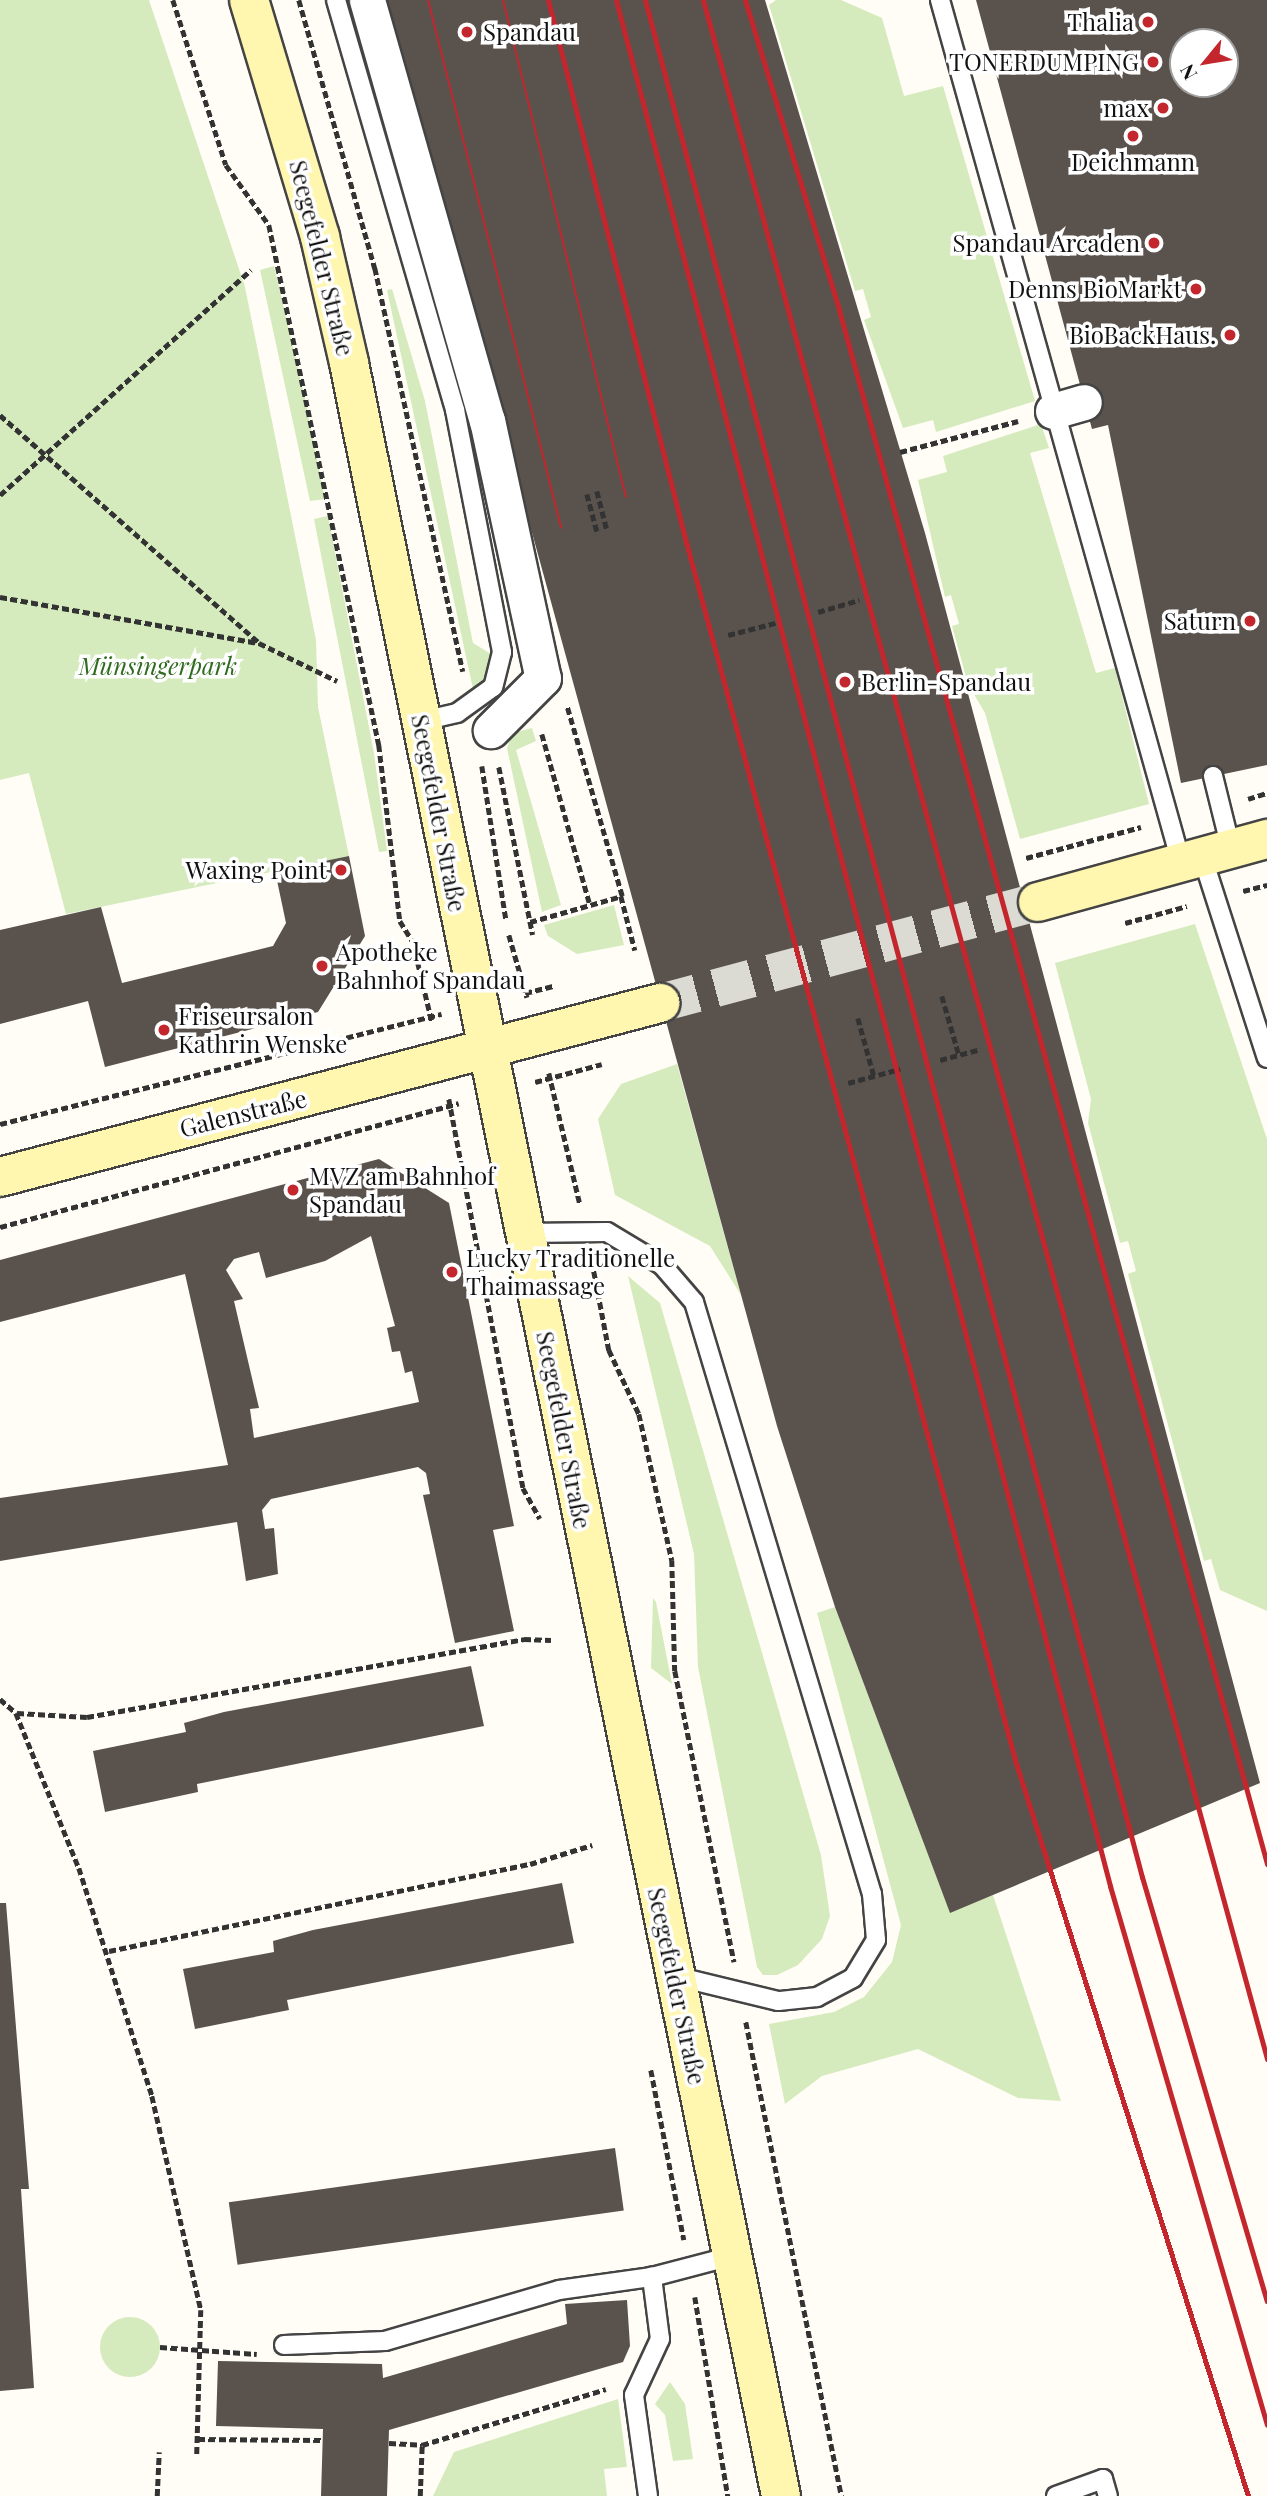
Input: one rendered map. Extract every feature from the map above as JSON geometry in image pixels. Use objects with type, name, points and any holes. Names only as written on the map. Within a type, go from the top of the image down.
[{"type":"street","name":"Seegefelder Straße","points":[[249,0],[320,237],[421,721],[781,2496]]},
{"type":"street","points":[[367,0],[487,420],[536,684],[481,716]]},
{"type":"street","points":[[1038,902],[1267,839]]},
{"type":"street","name":"Galenstraße","points":[[0,1177],[660,1003]]},
{"type":"lane","points":[[336,0],[455,410],[500,639],[501,673],[481,716],[421,721]]},
{"type":"lane","points":[[940,0],[1069,407],[1205,856],[1214,899],[1267,1058]]},
{"type":"lane","points":[[1205,856],[1213,776]]},
{"type":"lane","points":[[524,1233],[607,1232],[662,1265],[694,1302],[872,1894],[876,1940],[853,1978],[817,1997],[778,2001],[675,1976]]},
{"type":"lane","points":[[284,2345],[385,2341],[559,2290],[652,2277],[732,2256]]},
{"type":"lane","points":[[648,2496],[634,2395],[660,2339],[652,2277]]},
{"type":"lane","points":[[1056,2496],[1103,2479],[1108,2496]]},
{"type":"path","points":[[173,0],[226,164],[269,225],[379,746],[400,920],[417,958]]},
{"type":"path","points":[[299,0],[375,268],[533,935]]},
{"type":"path","points":[[0,495],[251,270]]},
{"type":"path","points":[[900,452],[1069,407]]},
{"type":"path","points":[[0,415],[259,643],[337,681]]},
{"type":"path","points":[[597,491],[607,530]]},
{"type":"path","points":[[587,494],[597,532]]},
{"type":"path","points":[[0,597],[259,643]]},
{"type":"path","points":[[818,612],[859,600]]},
{"type":"path","points":[[728,635],[775,623]]},
{"type":"path","points":[[536,684],[572,713],[635,950]]},
{"type":"path","points":[[536,684],[590,905]]},
{"type":"path","points":[[481,716],[510,939]]},
{"type":"path","points":[[1113,926],[1267,885]]},
{"type":"path","points":[[530,922],[621,896]]},
{"type":"path","points":[[942,996],[959,1055]]},
{"type":"path","points":[[858,1018],[874,1076]]},
{"type":"path","points":[[0,1124],[389,1028]]},
{"type":"path","points":[[940,1060],[981,1049]]},
{"type":"path","points":[[848,1083],[900,1069]]},
{"type":"path","points":[[0,1227],[413,1115]]},
{"type":"path","points":[[567,1139],[576,1184]]},
{"type":"path","points":[[462,1157],[465,1204],[523,1488],[544,1535]]},
{"type":"path","points":[[589,1247],[609,1350],[639,1414],[672,1560],[675,1671],[736,1974]]},
{"type":"path","points":[[16,1713],[87,1717],[524,1639],[551,1640]]},
{"type":"path","points":[[0,1699],[16,1713],[109,1951],[186,2226],[201,2310],[197,2454]]},
{"type":"path","points":[[109,1951],[530,1864],[592,1845]]},
{"type":"path","points":[[747,2029],[842,2496]]},
{"type":"path","points":[[648,2055],[689,2266],[728,2496]]},
{"type":"path","points":[[160,2347],[263,2354],[284,2345]]},
{"type":"path","points":[[389,2442],[422,2445],[642,2378]]},
{"type":"path","points":[[198,2439],[323,2440]]},
{"type":"path","points":[[420,2496],[422,2445]]},
{"type":"path","points":[[156,2496],[159,2452]]},
{"type":"green space","name":"Münsingerpark","points":[[0,0],[149,0],[245,287],[316,640],[318,707],[349,856],[66,914],[29,773],[0,780]]},
{"type":"green space","points":[[776,0],[841,0],[882,18],[904,96],[943,86],[1035,401],[936,432],[933,420],[903,428],[864,320],[871,317],[863,289],[855,291],[769,5]]},
{"type":"green space","points":[[274,266],[325,499],[310,501],[260,270]]},
{"type":"green space","points":[[392,289],[425,401],[473,643],[491,654],[487,676],[473,689],[387,290]]},
{"type":"green space","points":[[1041,424],[1049,448],[1030,453],[1096,673],[1115,668],[1149,804],[1020,839],[985,713],[968,684],[952,626],[959,624],[951,595],[945,597],[918,480],[947,472],[943,456]]},
{"type":"green space","points":[[328,516],[374,753],[387,851],[379,852],[314,519]]},
{"type":"green space","points":[[532,728],[536,741],[516,750],[561,905],[542,912],[507,748],[513,733]]},
{"type":"green space","points":[[614,905],[624,945],[577,954],[548,936],[544,925]]},
{"type":"green space","points":[[1195,924],[1267,1139],[1267,1611],[1220,1590],[1211,1559],[1204,1561],[1128,1274],[1136,1271],[1128,1241],[1120,1243],[1088,1123],[1091,1099],[1055,963]]},
{"type":"green space","points":[[677,1064],[741,1295],[710,1246],[615,1195],[598,1119],[621,1084]]},
{"type":"green space","points":[[628,1276],[660,1303],[821,1855],[830,1916],[822,1939],[798,1965],[777,1975],[763,1975],[757,1967],[698,1667],[694,1554]]},
{"type":"green space","points":[[653,1598],[656,1602],[672,1684],[651,1668]]},
{"type":"green space","points":[[835,1607],[950,1912],[993,1895],[1061,2101],[1018,2098],[918,2049],[822,2076],[785,2104],[769,2024],[834,2012],[864,1997],[892,1962],[901,1925],[817,1613]]},
{"type":"green space","points":[[124,2317],[136,2317],[155,2330],[160,2347],[158,2359],[147,2372],[136,2377],[124,2377],[105,2364],[100,2353],[100,2341],[113,2322]]},
{"type":"green space","points":[[670,2382],[685,2404],[693,2459],[673,2461],[665,2415],[655,2404]]},
{"type":"green space","points":[[618,2399],[627,2467],[604,2469],[607,2496],[433,2496],[454,2452]]},
{"type":"building","points":[[378,0],[765,0],[925,533],[1260,1783],[950,1913],[835,1607],[777,1426],[511,456]]},
{"type":"building","name":"Spandau Arcaden","points":[[976,0],[1267,0],[1267,765],[1181,783],[1108,425],[1092,429]]},
{"type":"building","points":[[349,856],[365,936],[318,1012],[105,1067],[88,1001],[0,1024],[0,930],[101,907],[122,983],[273,946],[286,923],[275,871]]},
{"type":"building","points":[[379,1159],[449,1203],[514,1526],[493,1530],[514,1631],[455,1643],[423,1495],[430,1494],[426,1473],[418,1467],[271,1499],[262,1510],[265,1529],[274,1528],[278,1574],[246,1581],[237,1522],[0,1561],[0,1498],[228,1465],[185,1274],[0,1322],[0,1260]],"holes":[[[371,1236],[395,1326],[387,1328],[392,1352],[400,1351],[405,1373],[412,1371],[419,1402],[254,1438],[250,1409],[259,1408],[234,1301],[243,1299],[226,1270],[234,1259],[259,1252],[266,1278],[325,1261]]]},
{"type":"building","points":[[471,1666],[484,1726],[197,1784],[198,1792],[105,1812],[93,1751],[186,1732],[184,1723],[224,1712]]},
{"type":"building","points":[[562,1883],[574,1943],[287,2000],[289,2010],[195,2029],[183,1969],[274,1952],[273,1941],[313,1930]]},
{"type":"building","points":[[0,1903],[6,1903],[29,2189],[21,2189],[34,2388],[0,2391]]},
{"type":"building","points":[[615,2148],[624,2210],[238,2265],[229,2202]]},
{"type":"building","points":[[627,2300],[630,2346],[623,2362],[389,2430],[387,2496],[321,2496],[323,2429],[216,2426],[218,2361],[382,2364],[383,2378],[567,2324],[565,2304]]},
{"type":"tunnel","points":[[660,1003],[1038,902]]},
{"type":"tram line","points":[[428,0],[561,527]]},
{"type":"tram line","points":[[503,0],[626,497]]},
{"type":"railway","points":[[548,0],[686,542],[1015,1760],[1248,2496]]},
{"type":"railway","points":[[616,0],[1110,1886],[1267,2425]]},
{"type":"railway","points":[[645,0],[1142,1877],[1267,2301]]},
{"type":"railway","points":[[703,0],[1267,2059]]},
{"type":"railway","points":[[745,0],[839,310],[1267,1864]]},
{"type":"place","name":"Thalia","points":[[1148,22]]},
{"type":"place","name":"Spandau","points":[[467,32]]},
{"type":"place","name":"TONERDUMPING","points":[[1153,62]]},
{"type":"place","name":"max","points":[[1163,108]]},
{"type":"place","name":"Deichmann","points":[[1133,136]]},
{"type":"place","name":"Spandau Arcaden","points":[[1154,243]]},
{"type":"place","name":"Denns BioMarkt","points":[[1196,289]]},
{"type":"place","name":"BioBackHaus.","points":[[1230,335]]},
{"type":"place","name":"Saturn","points":[[1250,621]]},
{"type":"place","name":"Berlin-Spandau","points":[[845,682]]},
{"type":"place","name":"Waxing Point","points":[[341,870]]},
{"type":"place","name":"Apotheke Bahnhof Spandau","points":[[322,966]]},
{"type":"place","name":"Friseursalon Kathrin Wenske","points":[[164,1030]]},
{"type":"place","name":"MVZ am Bahnhof Spandau","points":[[293,1190]]},
{"type":"place","name":"Lucky Traditionelle Thaimassage","points":[[452,1272]]}]
